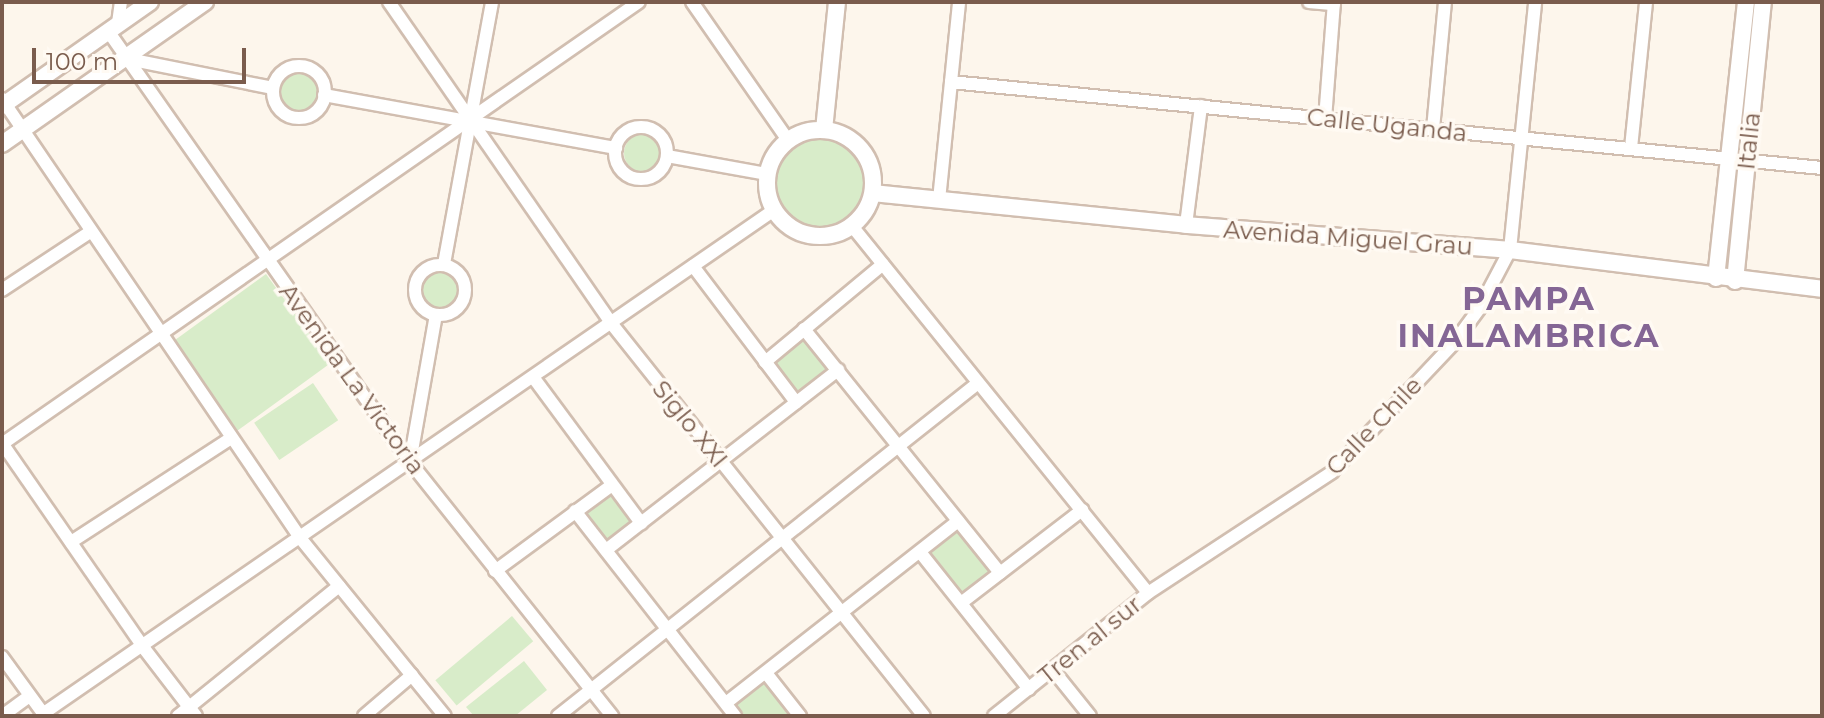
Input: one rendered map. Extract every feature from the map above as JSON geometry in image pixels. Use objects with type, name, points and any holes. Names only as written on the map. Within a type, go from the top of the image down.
[{"type":"street","points":[[113,27],[121,2]]},
{"type":"street","points":[[150,2],[3,103],[301,539],[445,716]]},
{"type":"street","points":[[2,144],[128,59],[185,8],[205,2]]},
{"type":"street","name":"Siglo XXI","points":[[389,2],[611,323],[924,716]]},
{"type":"street","points":[[444,264],[492,2]]},
{"type":"street","points":[[193,712],[143,647],[2,444],[639,2]]},
{"type":"street","points":[[692,2],[788,140]]},
{"type":"street","points":[[824,130],[837,2]]},
{"type":"street","points":[[939,200],[959,2]]},
{"type":"street","points":[[1309,2],[1334,3],[1325,119]]},
{"type":"street","points":[[1433,129],[1445,2]]},
{"type":"street","name":"Calle Chile","points":[[1148,593],[1332,472],[1454,343],[1494,286],[1510,250],[1524,138],[1535,2]]},
{"type":"street","points":[[1631,148],[1646,2]]},
{"type":"street","points":[[1716,278],[1746,2]]},
{"type":"street","name":"Italia","points":[[1735,281],[1763,2]]},
{"type":"street","name":"Avenida La Victoria","points":[[113,27],[128,59],[267,262],[410,462],[612,716]]},
{"type":"street","points":[[128,59],[273,88]]},
{"type":"street","points":[[298,66],[317,75],[324,95],[314,112],[295,118],[278,108],[273,88],[284,71],[298,66]]},
{"type":"street","name":"Calle Uganda","points":[[951,82],[1822,168]]},
{"type":"street","points":[[324,95],[616,148]]},
{"type":"street","points":[[1186,225],[1201,106]]},
{"type":"street","points":[[648,128],[664,142],[667,156],[657,173],[638,178],[620,168],[616,148],[628,131],[648,128]]},
{"type":"street","points":[[824,130],[841,134],[865,154],[871,168],[873,193],[866,210],[852,226],[834,234],[817,236],[800,232],[774,210],[767,174],[774,157],[788,140],[824,130]]},
{"type":"street","points":[[667,156],[767,174]]},
{"type":"street","name":"Avenida Miguel Grau","points":[[873,193],[1186,225],[1510,250],[1735,281],[1822,289]]},
{"type":"street","points":[[2,657],[28,697],[44,715],[774,210]]},
{"type":"street","points":[[852,226],[1148,593]]},
{"type":"street","points":[[2,290],[90,232]]},
{"type":"street","points":[[444,264],[462,276],[466,291],[457,310],[436,315],[419,304],[415,285],[425,269],[444,264]]},
{"type":"street","points":[[765,362],[883,264]]},
{"type":"street","points":[[693,266],[796,402]]},
{"type":"street","points":[[410,462],[436,315]]},
{"type":"street","points":[[804,329],[1000,573]]},
{"type":"street","points":[[606,550],[838,370]]},
{"type":"street","points":[[533,377],[641,523]]},
{"type":"street","points":[[558,716],[978,383]]},
{"type":"street","points":[[71,542],[231,438]]},
{"type":"street","points":[[495,571],[612,485]]},
{"type":"street","points":[[961,603],[1082,510]]},
{"type":"street","points":[[575,511],[735,716]]},
{"type":"street","points":[[726,703],[958,521]]},
{"type":"street","points":[[920,552],[1029,689]]},
{"type":"street","points":[[178,716],[193,712],[339,586]]},
{"type":"street","name":"Tren al sur","points":[[994,716],[1148,593]]},
{"type":"street","points":[[1053,670],[1090,716]]},
{"type":"street","points":[[766,673],[800,716]]},
{"type":"street","points":[[364,716],[412,675]]},
{"type":"street","points":[[2,716],[28,697]]},
{"type":"green space","points":[[300,73],[314,78],[319,92],[314,106],[300,111],[286,106],[281,92],[286,78]]},
{"type":"green space","points":[[643,134],[657,139],[662,153],[657,167],[643,172],[629,167],[624,153],[629,139]]},
{"type":"green space","points":[[821,137],[839,141],[854,151],[864,166],[868,184],[864,202],[854,217],[839,227],[821,231],[803,227],[788,217],[778,202],[774,184],[778,166],[788,151],[803,141]]},
{"type":"green space","points":[[441,271],[455,276],[460,290],[455,304],[441,309],[427,304],[422,290],[427,276]]},
{"type":"green space","points":[[266,274],[331,363],[238,431],[173,342]]},
{"type":"green space","points":[[804,339],[830,372],[800,395],[774,362]]},
{"type":"green space","points":[[313,383],[338,420],[279,460],[254,423]]},
{"type":"green space","points":[[611,491],[636,522],[607,545],[582,514]]},
{"type":"green space","points":[[958,530],[993,574],[964,597],[928,554]]},
{"type":"green space","points":[[512,616],[533,641],[457,706],[435,680]]},
{"type":"green space","points":[[524,661],[547,690],[515,716],[474,716],[466,707]]},
{"type":"green space","points":[[764,678],[794,716],[744,716],[734,703]]},
{"type":"district","name":"PAMPA INALAMBRICA","points":[[1529,318]]}]
